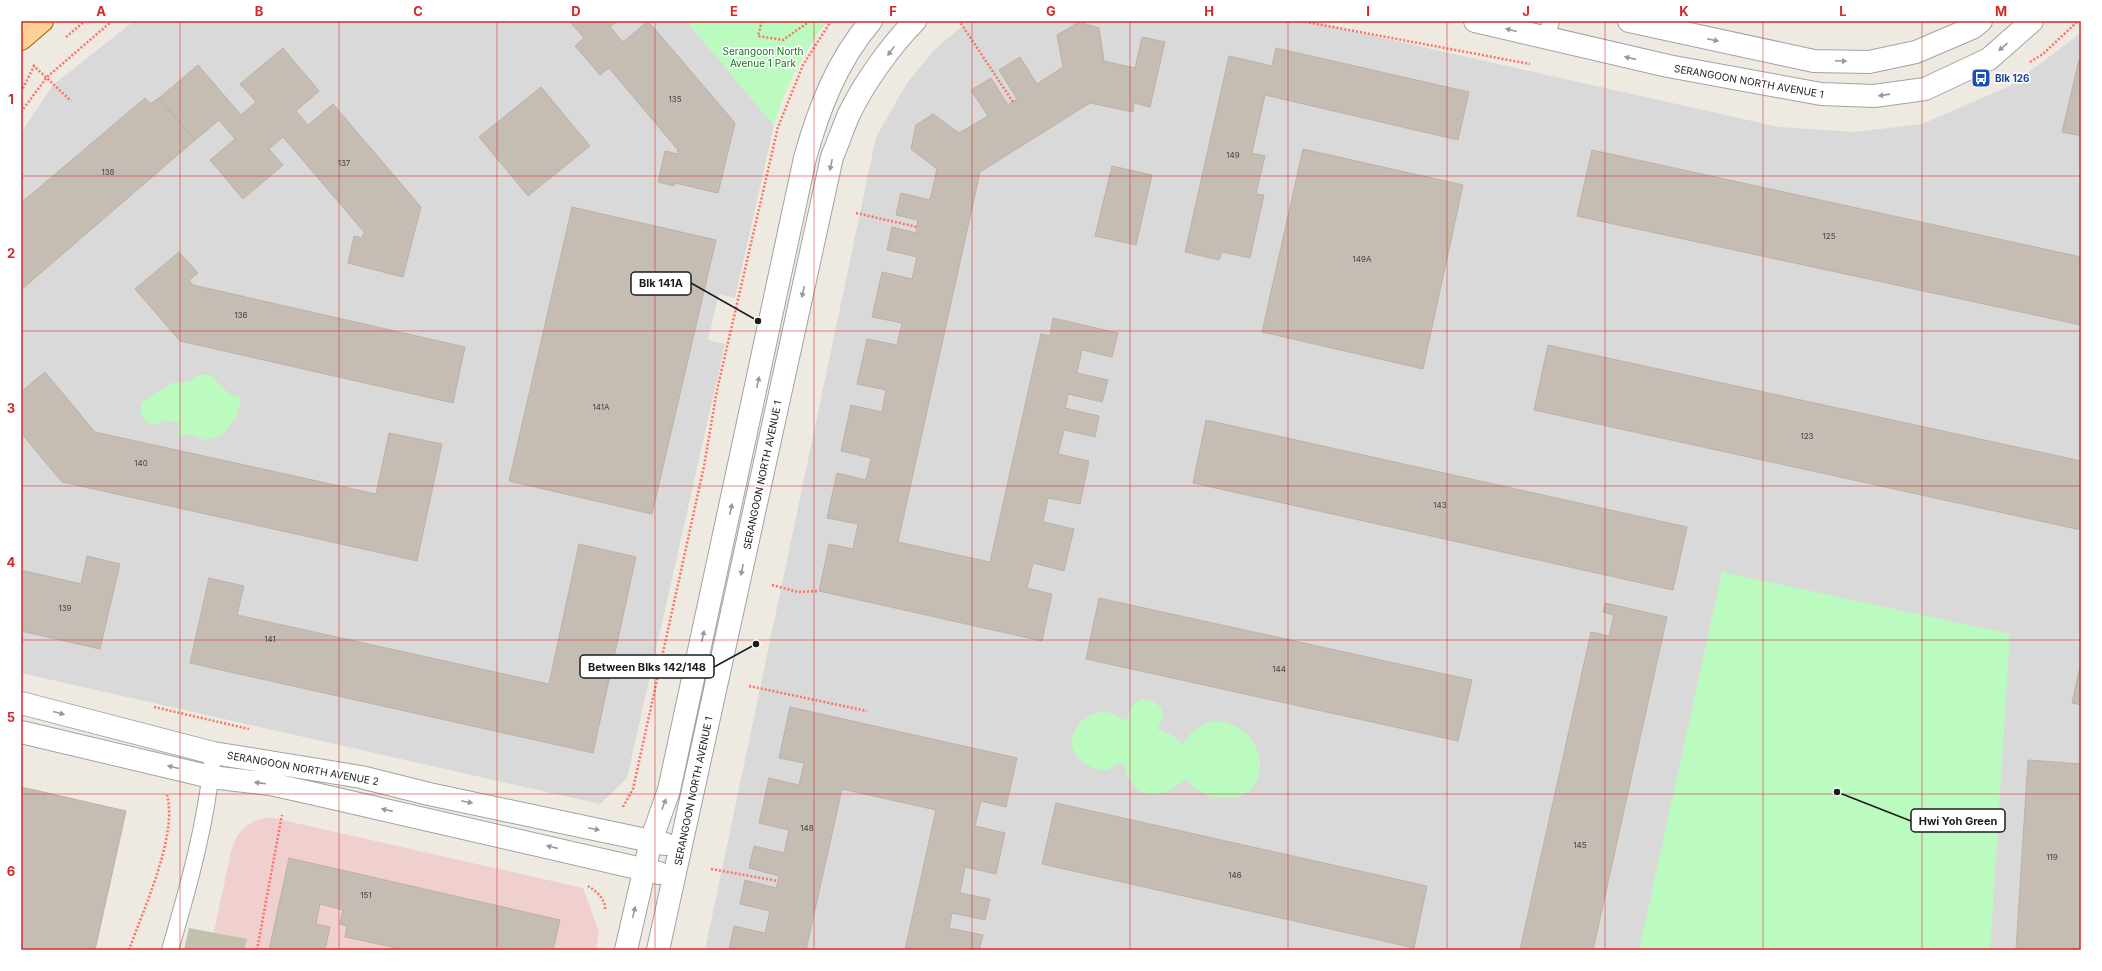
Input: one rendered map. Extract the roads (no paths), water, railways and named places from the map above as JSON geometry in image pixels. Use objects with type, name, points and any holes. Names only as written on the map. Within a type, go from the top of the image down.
[{"type":"main road","points":[[21,39],[42,21]]},
{"type":"street","points":[[626,950],[651,841],[669,790],[726,535],[805,158],[826,93],[843,61],[871,21]]},
{"type":"street","name":"SERANGOON NORTH AVENUE 1","points":[[658,950],[832,158],[849,114],[873,76],[915,21]]},
{"type":"street","name":"SERANGOON NORTH AVENUE 1","points":[[1475,21],[1548,30],[1668,66],[1821,94],[1874,96],[1925,89],[1989,59],[2032,21]]},
{"type":"street","points":[[1629,21],[1814,60],[1869,62],[1916,52],[1972,28],[1981,21]]},
{"type":"street","name":"SERANGOON NORTH AVENUE 2","points":[[21,703],[213,753],[361,777],[429,794],[680,848]]},
{"type":"street","points":[[21,732],[211,777],[270,784],[674,876]]},
{"type":"lane","points":[[170,950],[193,871],[208,802],[213,753]]},
{"type":"place","name":"Blk 126","points":[[1981,78]]},
{"type":"place","name":"Blk 141A","points":[[758,321]]},
{"type":"place","name":"Between Blks 142/148","points":[[756,644]]},
{"type":"place","name":"Hwi Yoh Green","points":[[1837,792]]},
{"type":"park label","name":"Serangoon North Avenue 1 Park","points":[[763,56]]}]
